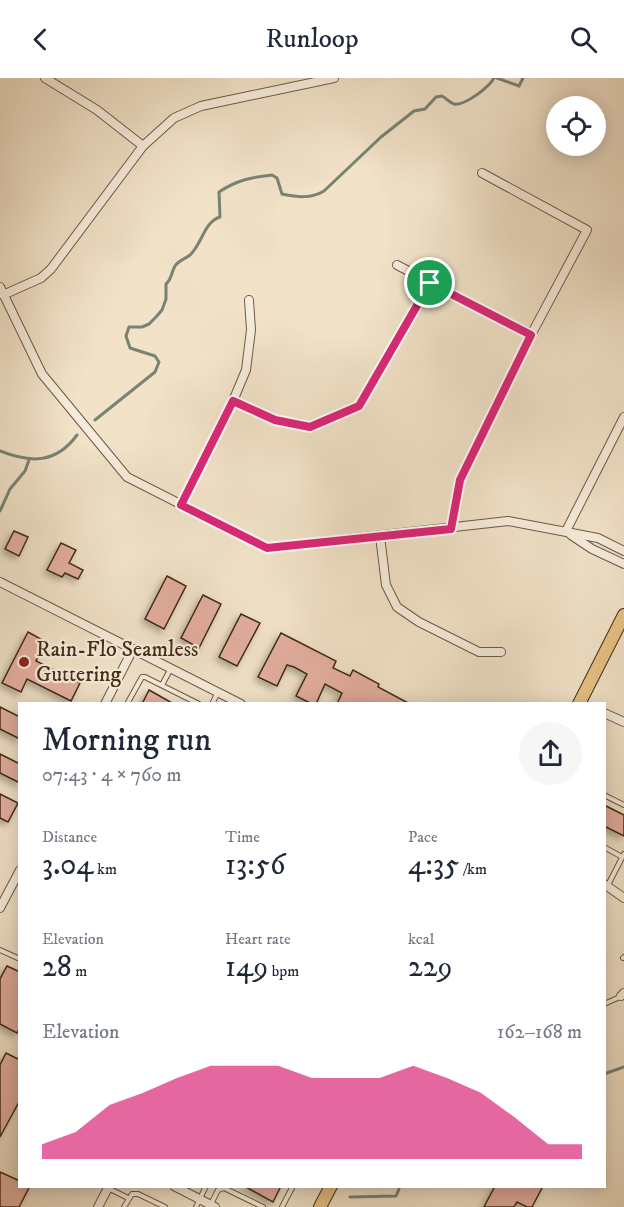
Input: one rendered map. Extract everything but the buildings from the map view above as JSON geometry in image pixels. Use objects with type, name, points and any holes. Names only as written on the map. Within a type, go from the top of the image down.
[{"type":"main road","points":[[582,702],[624,615]]},
{"type":"main road","points":[[320,1207],[330,1188]]},
{"type":"street","points":[[45,78],[97,110],[143,146]]},
{"type":"street","points":[[334,78],[194,108],[174,118],[143,146],[51,270],[36,281],[2,291],[42,374],[127,477],[267,548],[508,521],[598,538],[624,551]]},
{"type":"street","points":[[451,529],[460,480],[531,335],[587,230],[482,174]]},
{"type":"street","points":[[397,265],[531,335]]},
{"type":"street","points":[[233,401],[275,420],[310,427],[359,406],[430,283]]},
{"type":"street","points":[[181,505],[246,370],[250,330],[249,300]]},
{"type":"street","points":[[566,531],[624,417]]},
{"type":"street","points":[[566,531],[592,549],[624,564]]},
{"type":"street","points":[[380,537],[386,585],[397,607],[419,622],[480,652],[501,652]]},
{"type":"street","points":[[0,582],[237,702]]},
{"type":"street","points":[[106,702],[133,649]]},
{"type":"street","points":[[606,713],[624,722]]},
{"type":"street","points":[[0,908],[18,874]]},
{"type":"street","points":[[606,885],[624,898]]},
{"type":"street","points":[[98,1207],[108,1188]]},
{"type":"street","points":[[177,1188],[198,1203],[212,1206]]},
{"type":"lane","points":[[162,685],[170,668]]},
{"type":"lane","points":[[128,702],[142,677],[195,702]]},
{"type":"lane","points":[[213,702],[218,692]]},
{"type":"lane","points":[[606,796],[624,805]]},
{"type":"lane","points":[[606,848],[623,856],[606,885]]},
{"type":"lane","points":[[0,950],[18,958]]},
{"type":"lane","points":[[606,1003],[623,995]]},
{"type":"lane","points":[[110,1188],[129,1198]]},
{"type":"lane","points":[[198,1203],[205,1188]]},
{"type":"lane","points":[[212,1206],[218,1188],[229,1189],[263,1207]]},
{"type":"lane","points":[[282,1207],[292,1188]]},
{"type":"lane","points":[[124,1207],[132,1194],[138,1194],[165,1207]]},
{"type":"waterway","points":[[95,420],[155,372],[159,362],[155,356],[130,348],[126,336],[129,327],[142,327],[149,324],[162,310],[166,299],[166,284],[175,266],[190,255],[210,224],[220,217],[219,192],[245,180],[272,175],[277,178],[282,194],[304,197],[319,194],[381,137],[414,111],[425,109],[436,97],[442,96],[454,104],[464,102],[482,91],[494,78]]},
{"type":"waterway","points":[[497,78],[519,86],[523,78]]},
{"type":"waterway","points":[[0,451],[22,458],[42,458],[60,451],[77,435]]},
{"type":"waterway","points":[[0,511],[10,489],[25,471],[29,460]]},
{"type":"waterway","points":[[606,1073],[624,1067]]},
{"type":"waterway","points":[[350,1197],[396,1196],[399,1189]]},
{"type":"place","name":"Rain-Flo Seamless Guttering","points":[[24,662]]},
{"type":"route","points":[[430,283],[531,335],[460,480],[451,529],[267,548],[181,505],[233,401],[275,420],[310,427],[359,406],[430,283]]}]
